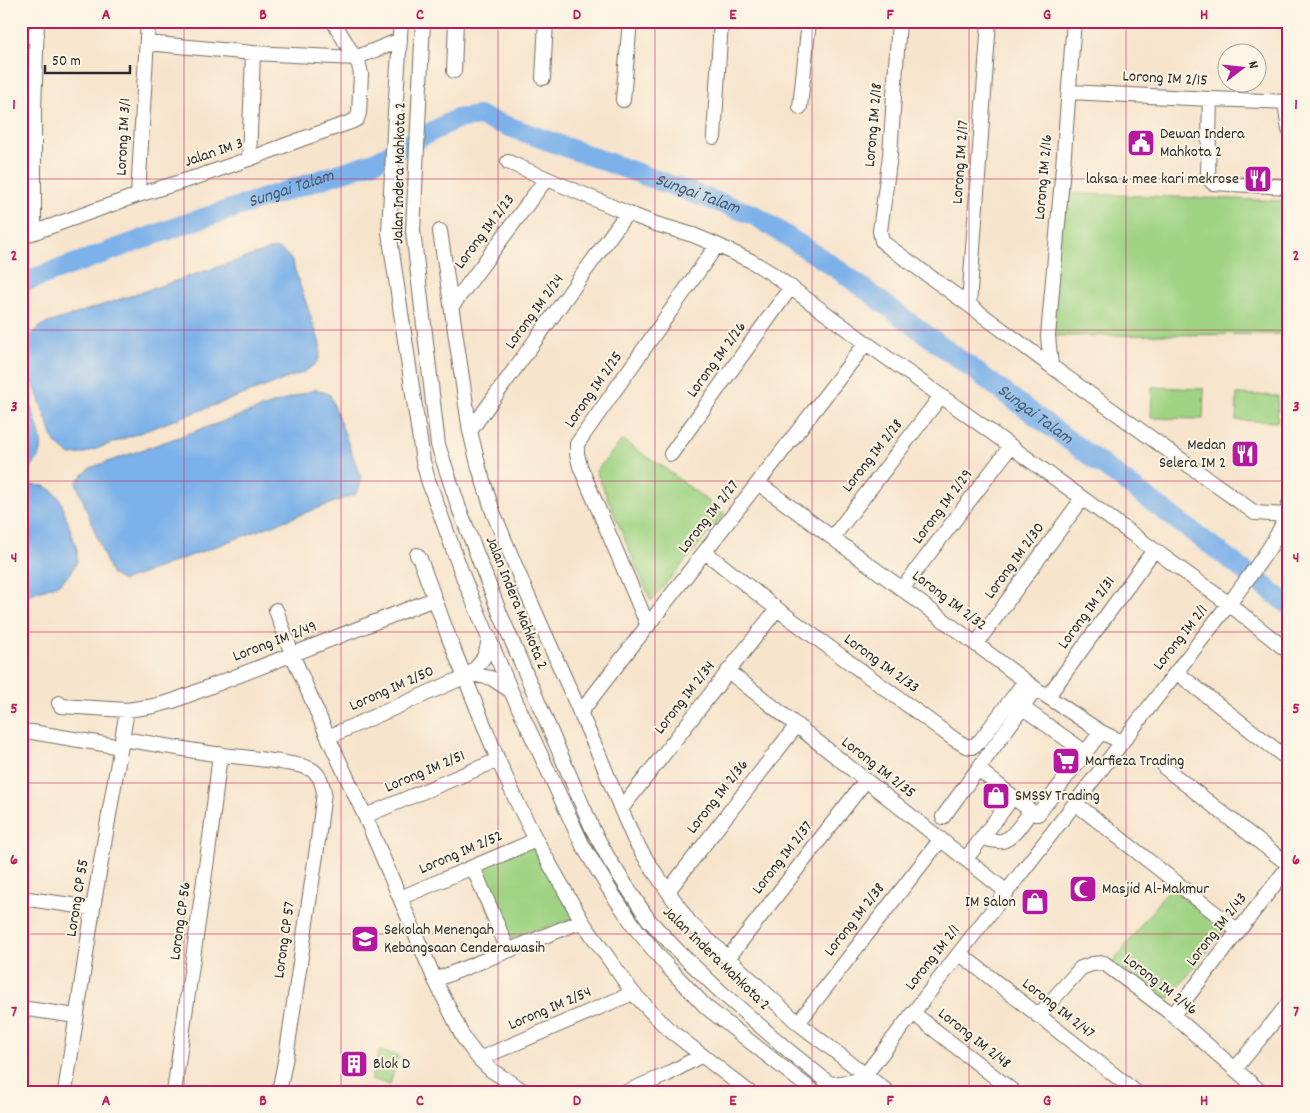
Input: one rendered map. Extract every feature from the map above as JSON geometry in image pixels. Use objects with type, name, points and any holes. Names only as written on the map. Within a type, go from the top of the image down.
[{"type":"street","name":"Lorong IM 3/1","points":[[138,195],[148,21]]},
{"type":"street","points":[[333,21],[355,58]]},
{"type":"street","name":"Jalan Indera Mahkota 2","points":[[401,21],[390,232],[422,461],[464,580],[511,691],[583,846],[611,892],[667,966],[706,1006],[814,1092]]},
{"type":"street","name":"Jalan Indera Mahkota 2","points":[[423,21],[413,231],[438,445],[459,508],[499,610],[593,830],[648,919],[721,992],[835,1088]]},
{"type":"street","points":[[454,71],[456,21]]},
{"type":"street","points":[[543,78],[546,21]]},
{"type":"street","points":[[623,100],[630,21]]},
{"type":"street","points":[[714,137],[721,21]]},
{"type":"street","points":[[800,107],[809,21]]},
{"type":"street","name":"Lorong IM 2/18","points":[[899,21],[890,155],[880,231],[882,241],[969,305]]},
{"type":"street","name":"Lorong IM 2/17","points":[[969,305],[989,21]]},
{"type":"street","name":"Lorong IM 2/16","points":[[1051,366],[1048,336],[1064,167],[1074,21]]},
{"type":"street","points":[[21,36],[37,28],[27,235]]},
{"type":"street","points":[[147,43],[253,53],[355,58],[400,40]]},
{"type":"street","points":[[249,160],[253,53]]},
{"type":"street","name":"Jalan IM 3","points":[[27,235],[138,195],[249,160],[357,119],[361,74],[355,58]]},
{"type":"street","name":"Lorong IM 2/15","points":[[1069,92],[1287,102]]},
{"type":"street","points":[[1210,99],[1208,159],[1208,176],[1210,180],[1213,182],[1289,187]]},
{"type":"street","points":[[1287,102],[1289,130]]},
{"type":"street","points":[[508,162],[627,213],[717,245],[771,273],[1082,499],[1154,550],[1232,600],[1289,652]]},
{"type":"street","name":"Lorong IM 2/23","points":[[452,306],[546,178]]},
{"type":"street","name":"Lorong IM 2/24","points":[[470,431],[627,213]]},
{"type":"street","points":[[440,231],[470,431],[493,512],[634,839],[690,924],[865,1082],[888,1092]]},
{"type":"street","name":"Lorong IM 2/25","points":[[648,626],[580,466],[577,444],[717,245]]},
{"type":"street","name":"Lorong IM 2/26","points":[[671,454],[791,287]]},
{"type":"street","points":[[969,305],[1255,513],[1288,509]]},
{"type":"street","name":"Lorong IM 2/27","points":[[580,713],[866,343]]},
{"type":"street","name":"Lorong IM 2/28","points":[[833,537],[942,396]]},
{"type":"street","name":"Lorong IM 2/29","points":[[902,589],[1011,446]]},
{"type":"street","name":"Lorong IM 2/32","points":[[758,483],[1037,689],[1101,732],[1122,742]]},
{"type":"street","name":"Lorong IM 2/30","points":[[976,644],[1082,499]]},
{"type":"street","name":"Lorong IM 2/1","points":[[865,1082],[913,1013],[1232,600],[1274,542],[1288,509]]},
{"type":"street","name":"Lorong IM 2/31","points":[[1037,689],[1154,550]]},
{"type":"street","name":"Lorong IM 2/33","points":[[705,552],[777,609],[966,746],[972,746],[980,741],[1037,689]]},
{"type":"street","points":[[417,556],[420,559],[434,599],[468,675],[498,760],[536,840],[582,921],[633,992],[667,1028],[749,1092]]},
{"type":"street","name":"Lorong IM 2/49","points":[[59,703],[61,706],[127,710],[173,701],[434,599]]},
{"type":"street","name":"Lorong IM 2/34","points":[[620,809],[777,609]]},
{"type":"street","points":[[276,610],[292,654],[328,737],[365,816],[435,980],[464,1039],[479,1059],[491,1070],[525,1092]]},
{"type":"street","points":[[468,675],[484,659],[489,636]]},
{"type":"street","name":"Lorong IM 2/35","points":[[728,671],[1007,892]]},
{"type":"street","points":[[1176,672],[1289,760]]},
{"type":"street","points":[[468,675],[491,678],[511,691]]},
{"type":"street","name":"Lorong IM 2/50","points":[[328,737],[468,675]]},
{"type":"street","points":[[943,817],[1037,689]]},
{"type":"street","points":[[1023,708],[1085,752]]},
{"type":"street","name":"Lorong CP 55","points":[[65,1092],[93,908],[127,710]]},
{"type":"street","name":"Lorong IM 2/36","points":[[668,891],[797,725]]},
{"type":"street","points":[[21,731],[220,754]]},
{"type":"street","points":[[978,769],[1035,814],[1039,813],[1101,732]]},
{"type":"street","name":"Lorong CP 57","points":[[220,754],[265,759],[308,768],[320,777],[324,792],[287,1051],[279,1092]]},
{"type":"street","name":"Lorong CP 56","points":[[174,1092],[220,754]]},
{"type":"street","name":"Lorong IM 2/51","points":[[365,816],[498,760]]},
{"type":"street","points":[[1165,768],[1289,865]]},
{"type":"street","name":"Lorong IM 2/37","points":[[728,958],[866,780]]},
{"type":"street","points":[[966,859],[1013,797]]},
{"type":"street","points":[[1075,803],[1238,931]]},
{"type":"street","points":[[982,838],[1000,842],[1006,840],[1031,811]]},
{"type":"street","name":"Lorong IM 2/38","points":[[798,1023],[941,839]]},
{"type":"street","name":"Lorong IM 2/52","points":[[400,898],[536,840]]},
{"type":"street","name":"Lorong IM 2/43","points":[[1173,1016],[1289,865]]},
{"type":"street","points":[[473,867],[508,950]]},
{"type":"street","points":[[21,898],[93,908]]},
{"type":"street","points":[[435,980],[582,921]]},
{"type":"street","name":"Lorong IM 2/47","points":[[959,954],[1136,1092]]},
{"type":"street","name":"Lorong IM 2/46","points":[[1038,1016],[1081,968],[1092,964],[1104,964],[1173,1016],[1261,1092]]},
{"type":"street","name":"Lorong IM 2/54","points":[[479,1059],[633,992]]},
{"type":"street","points":[[706,1006],[710,997],[721,992]]},
{"type":"street","points":[[1235,1070],[1289,1003]]},
{"type":"street","points":[[21,1008],[76,1016]]},
{"type":"street","name":"Lorong IM 2/48","points":[[913,1013],[1014,1092]]},
{"type":"street","points":[[626,1092],[666,1075],[702,1055]]},
{"type":"street","points":[[835,1088],[849,1082],[865,1082]]},
{"type":"green space","points":[[1060,193],[1289,201],[1289,334],[1048,336]]},
{"type":"green space","points":[[1152,387],[1204,389],[1203,419],[1151,418]]},
{"type":"green space","points":[[1237,394],[1278,396],[1277,422],[1236,420]]},
{"type":"green space","points":[[622,440],[663,467],[725,514],[651,601],[596,471]]},
{"type":"green space","points":[[532,845],[575,918],[502,942],[472,871]]},
{"type":"green space","points":[[1169,888],[1226,928],[1165,1004],[1112,964]]},
{"type":"green space","points":[[379,1051],[398,1056],[390,1085],[371,1079]]},
{"type":"water","points":[[275,248],[284,252],[291,259],[320,344],[319,359],[315,364],[302,373],[82,454],[70,455],[55,443],[24,358],[28,339],[42,325]]},
{"type":"water","points":[[21,386],[24,389],[36,420],[41,451],[36,461],[21,475]]},
{"type":"water","points":[[316,389],[330,395],[362,480],[356,494],[123,581],[111,574],[76,482],[90,468]]},
{"type":"water","points":[[34,485],[44,486],[52,490],[60,499],[77,549],[77,561],[71,573],[59,584],[21,597],[21,489]]},
{"type":"waterway","name":"Sungai Talam","points":[[21,283],[182,225],[374,162],[456,119],[479,116],[754,215],[836,268],[1289,605]]},
{"type":"place","name":"Dewan Indera Mahkota 2","points":[[1141,143]]},
{"type":"place","name":"laksa & mee kari mekrose","points":[[1258,179]]},
{"type":"place","name":"Medan Selera IM 2","points":[[1245,454]]},
{"type":"place","name":"Marfieza Trading","points":[[1066,761]]},
{"type":"place","name":"SMSSY Trading","points":[[996,796]]},
{"type":"place","name":"Masjid Al-Makmur","points":[[1083,889]]},
{"type":"place","name":"IM Salon","points":[[1035,902]]},
{"type":"place","name":"Sekolah Menengah Kebangsaan Cenderawasih","points":[[365,939]]},
{"type":"place","name":"Blok D","points":[[354,1064]]}]
